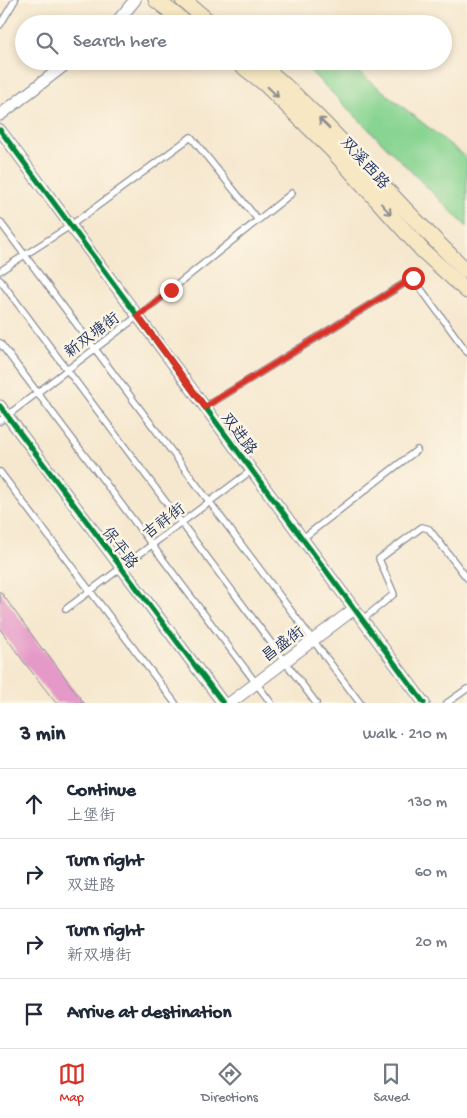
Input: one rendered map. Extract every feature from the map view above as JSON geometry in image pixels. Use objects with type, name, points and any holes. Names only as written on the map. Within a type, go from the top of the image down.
[{"type":"main road","points":[[156,0],[175,15]]},
{"type":"main road","points":[[183,0],[201,15]]},
{"type":"main road","name":"双溪西路","points":[[247,70],[264,83],[332,150],[423,251],[467,291]]},
{"type":"main road","name":"双溪西路","points":[[268,70],[330,128],[436,242],[467,271]]},
{"type":"street","points":[[123,15],[135,0]]},
{"type":"street","points":[[0,115],[58,70]]},
{"type":"street","name":"双进路","points":[[0,130],[424,703]]},
{"type":"street","name":"保平路","points":[[2,414],[223,703]]},
{"type":"street","name":"昌盛街","points":[[230,703],[354,609]]},
{"type":"lane","points":[[0,25],[15,0]]},
{"type":"lane","points":[[0,271],[70,226],[191,137],[258,220]]},
{"type":"lane","name":"新双塘街","points":[[2,414],[38,393],[292,193]]},
{"type":"lane","points":[[0,222],[360,703]]},
{"type":"lane","points":[[205,407],[413,278],[467,352]]},
{"type":"lane","points":[[0,280],[316,703]]},
{"type":"lane","points":[[0,343],[271,703]]},
{"type":"lane","points":[[302,539],[417,450]]},
{"type":"lane","name":"吉祥街","points":[[66,609],[252,470]]},
{"type":"lane","points":[[0,472],[175,703]]},
{"type":"lane","points":[[362,620],[394,594],[379,559],[422,527],[429,529],[467,578]]},
{"type":"lane","points":[[447,703],[467,689]]},
{"type":"green space","points":[[309,70],[356,70],[467,158],[467,227]]},
{"type":"building","points":[[0,591],[84,703],[56,703],[24,662],[0,629]]},
{"type":"cycle path","points":[[0,130],[424,703]]},
{"type":"cycle path","points":[[0,406],[223,703]]},
{"type":"route","points":[[171,290],[138,316],[205,407],[413,278]]}]
